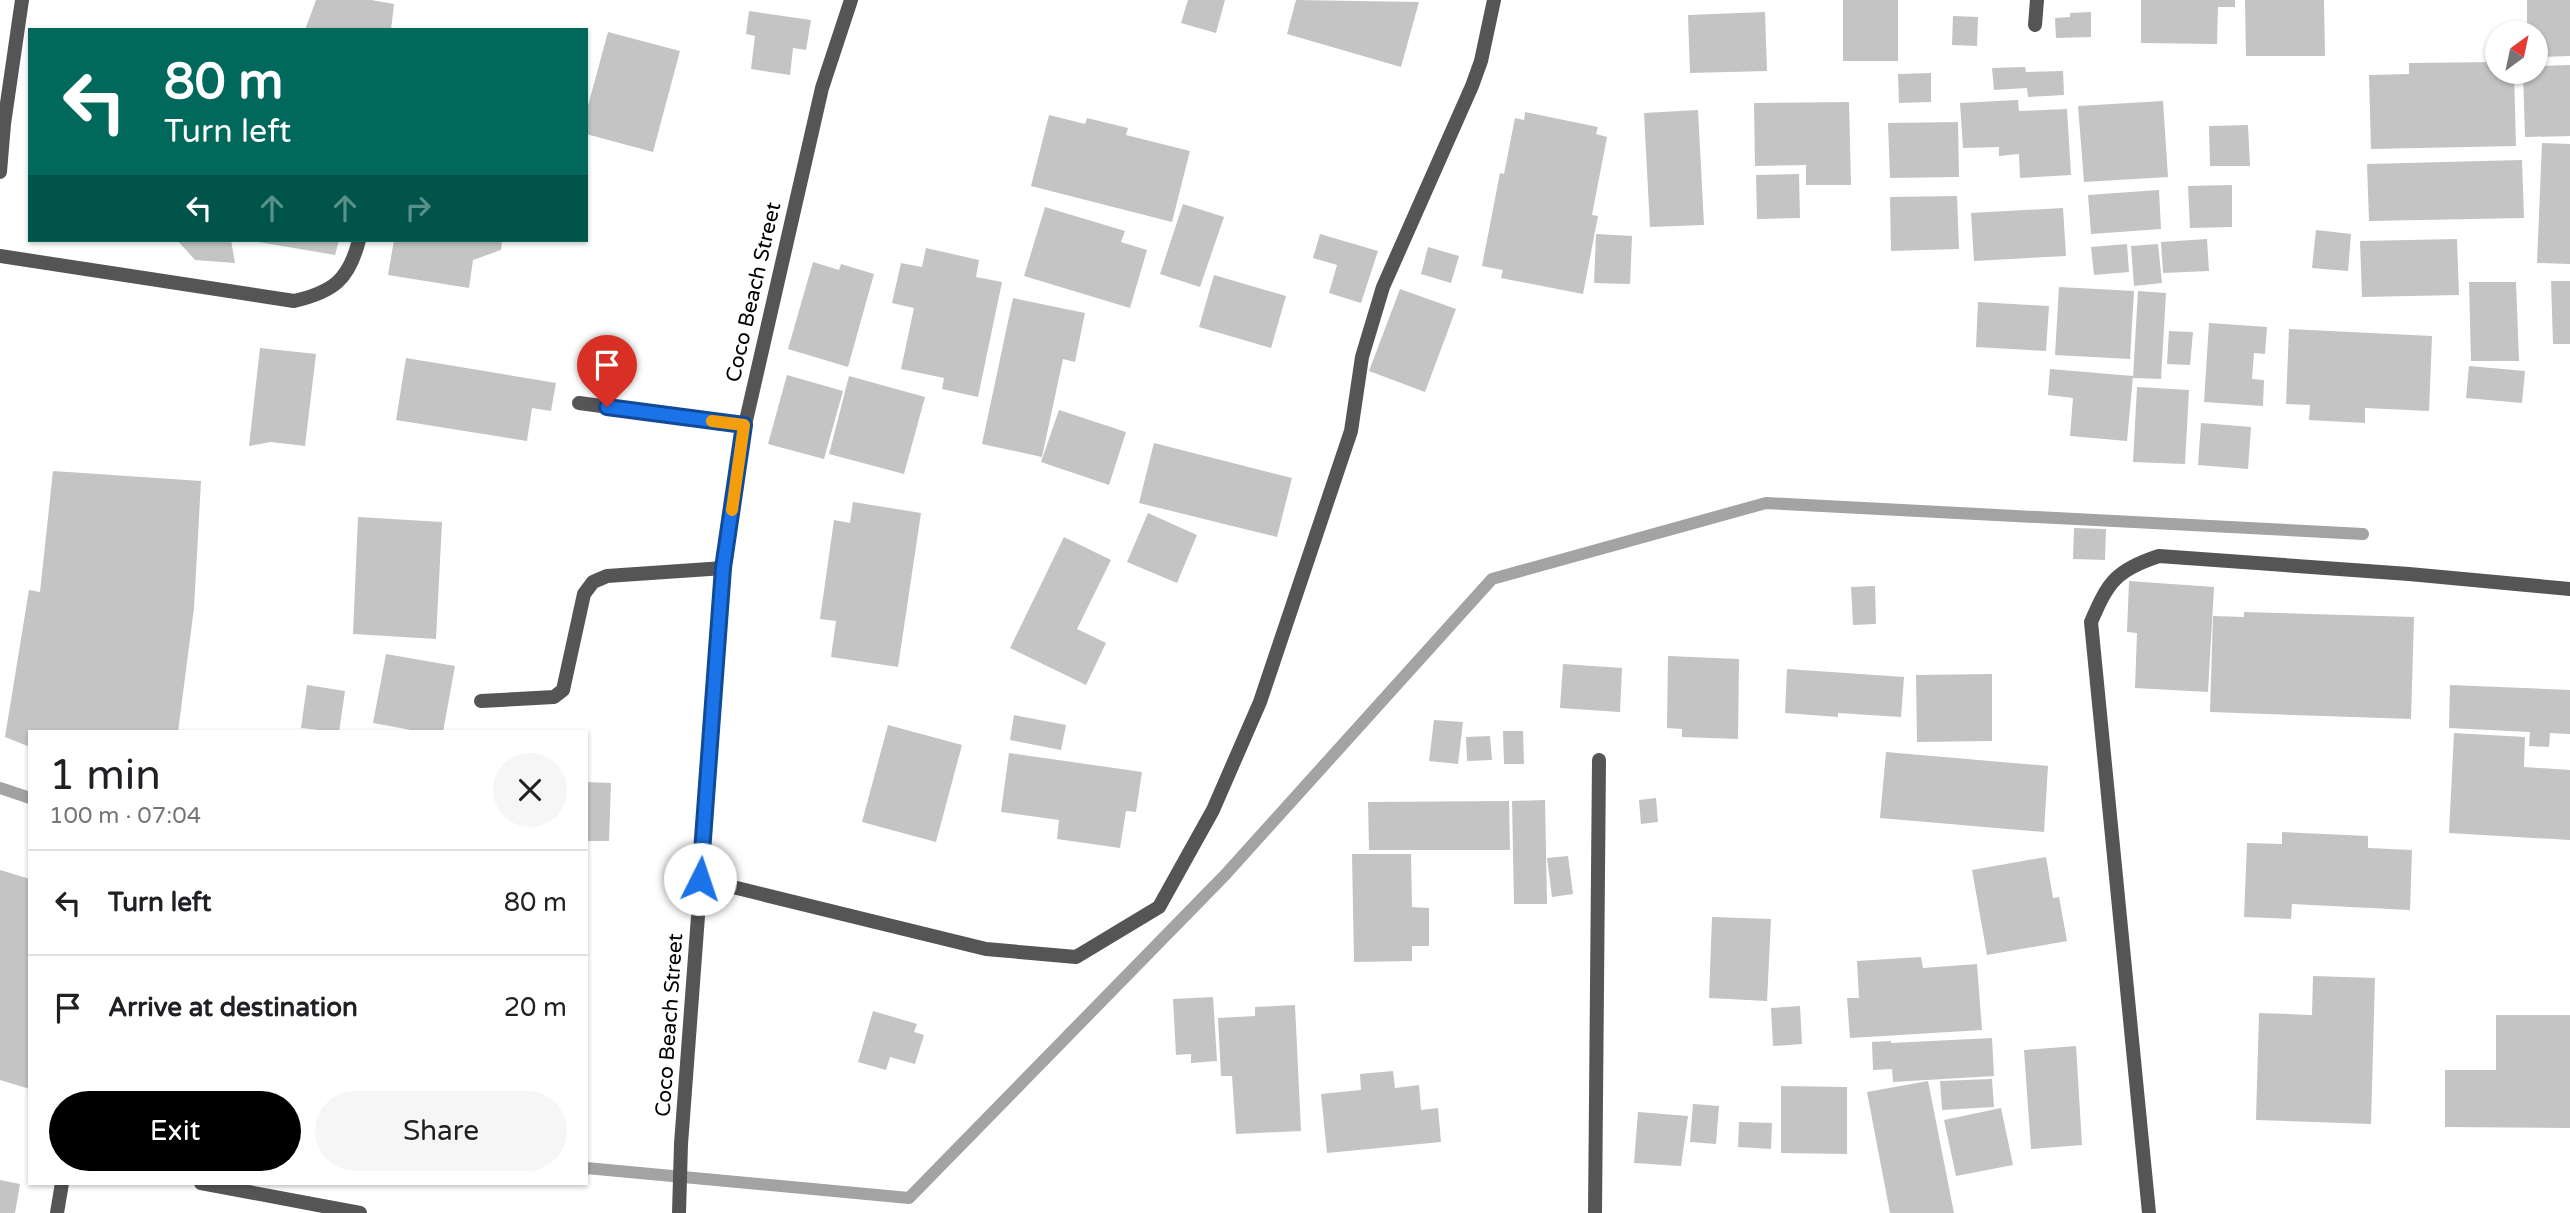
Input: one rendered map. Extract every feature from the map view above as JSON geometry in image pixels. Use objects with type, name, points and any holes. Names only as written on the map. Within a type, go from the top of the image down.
[{"type":"street","points":[[0,172],[4,124],[22,0]]},
{"type":"street","name":"Coco Beach Street","points":[[679,1213],[681,1144],[723,568],[744,425],[822,88],[851,0]]},
{"type":"street","points":[[700,879],[986,948],[1076,957],[1159,907],[1213,810],[1260,702],[1351,431],[1362,357],[1383,287],[1472,86],[1481,61],[1494,0]]},
{"type":"street","points":[[2035,25],[2037,0]]},
{"type":"street","points":[[0,256],[294,301],[320,295],[340,282],[355,256],[358,242]]},
{"type":"street","points":[[579,403],[744,425]]},
{"type":"street","points":[[2149,1213],[2091,622],[2105,589],[2133,565],[2159,556],[2570,589]]},
{"type":"street","points":[[481,701],[554,697],[563,690],[584,594],[593,582],[607,576],[723,568]]},
{"type":"street","points":[[1595,1213],[1599,760]]},
{"type":"street","points":[[57,1213],[62,1185]]},
{"type":"street","points":[[212,1185],[360,1213]]},
{"type":"building","points":[[316,0],[371,0],[394,4],[391,28],[306,28]]},
{"type":"building","points":[[1188,0],[1225,0],[1216,33],[1181,23]]},
{"type":"building","points":[[1296,0],[1419,2],[1401,67],[1287,34]]},
{"type":"building","points":[[1843,0],[1898,0],[1898,61],[1843,61]]},
{"type":"building","points":[[2141,0],[2235,0],[2235,7],[2218,7],[2217,44],[2141,43]]},
{"type":"building","points":[[2245,0],[2324,0],[2325,56],[2246,56]]},
{"type":"building","points":[[2527,0],[2570,0],[2570,56],[2548,57],[2548,21],[2527,21]]},
{"type":"building","points":[[749,11],[811,20],[806,50],[793,48],[790,75],[751,69],[755,36],[746,34]]},
{"type":"building","points":[[1765,12],[1767,71],[1690,73],[1688,15]]},
{"type":"building","points":[[2091,12],[2091,37],[2056,38],[2055,18],[2070,17],[2070,13]]},
{"type":"building","points":[[1953,16],[1978,17],[1977,46],[1952,45]]},
{"type":"building","points":[[608,32],[680,51],[653,152],[588,135],[588,106]]},
{"type":"building","points":[[2485,62],[2485,84],[2514,84],[2516,146],[2371,149],[2369,75],[2409,74],[2409,63]]},
{"type":"building","points":[[2570,65],[2570,136],[2525,137],[2523,84],[2548,84],[2548,66]]},
{"type":"building","points":[[2025,67],[2026,72],[2063,71],[2064,95],[2028,97],[2027,88],[1994,90],[1992,68]]},
{"type":"building","points":[[1931,73],[1931,102],[1899,103],[1898,74]]},
{"type":"building","points":[[2018,100],[2019,111],[2067,109],[2071,175],[2020,178],[2019,154],[1999,156],[1999,147],[1963,148],[1960,103]]},
{"type":"building","points":[[2163,101],[2168,177],[2084,182],[2078,106]]},
{"type":"building","points":[[1849,102],[1851,185],[1806,185],[1806,165],[1755,166],[1754,103]]},
{"type":"building","points":[[1698,110],[1704,225],[1650,227],[1644,113]]},
{"type":"building","points":[[1525,112],[1598,127],[1596,134],[1607,137],[1592,215],[1598,216],[1583,294],[1501,278],[1503,270],[1482,266],[1500,173],[1504,174],[1515,118],[1524,120]]},
{"type":"building","points":[[1049,115],[1085,124],[1087,118],[1128,128],[1126,135],[1190,151],[1172,222],[1031,186]]},
{"type":"building","points":[[1958,122],[1959,177],[1890,178],[1888,123]]},
{"type":"building","points":[[2248,125],[2250,166],[2210,166],[2209,126]]},
{"type":"building","points":[[2542,143],[2570,144],[2570,264],[2537,263]]},
{"type":"building","points":[[2522,160],[2524,218],[2369,221],[2367,164]]},
{"type":"building","points":[[1799,174],[1800,218],[1757,219],[1756,175]]},
{"type":"building","points":[[2232,185],[2232,227],[2190,228],[2188,186]]},
{"type":"building","points":[[2159,190],[2161,229],[2091,234],[2088,195]]},
{"type":"building","points":[[1957,196],[1959,249],[1891,251],[1890,197]]},
{"type":"building","points":[[1183,204],[1224,217],[1200,287],[1160,274]]},
{"type":"building","points":[[1045,207],[1125,231],[1121,242],[1147,250],[1130,308],[1024,276]]},
{"type":"building","points":[[2063,208],[2066,256],[1974,261],[1971,213]]},
{"type":"building","points":[[2316,230],[2351,234],[2348,271],[2312,268]]},
{"type":"building","points":[[1320,234],[1378,251],[1361,303],[1329,293],[1337,265],[1313,258]]},
{"type":"building","points":[[1596,234],[1632,236],[1630,284],[1594,283]]},
{"type":"building","points":[[2207,239],[2209,271],[2163,273],[2161,242]]},
{"type":"building","points":[[2457,239],[2459,295],[2362,297],[2360,241]]},
{"type":"building","points":[[179,242],[231,242],[235,263],[195,260]]},
{"type":"building","points":[[258,242],[338,242],[335,255]]},
{"type":"building","points":[[394,242],[502,242],[501,250],[473,260],[469,288],[388,275]]},
{"type":"building","points":[[2127,244],[2129,272],[2094,275],[2091,247]]},
{"type":"building","points":[[2158,244],[2162,283],[2134,286],[2131,246]]},
{"type":"building","points":[[1428,247],[1459,256],[1451,283],[1421,274]]},
{"type":"building","points":[[926,248],[979,260],[976,277],[1002,282],[978,397],[942,389],[944,378],[901,369],[914,308],[892,303],[901,263],[922,267]]},
{"type":"building","points":[[813,262],[839,270],[841,264],[874,274],[848,367],[788,349]]},
{"type":"building","points":[[1214,275],[1286,296],[1271,348],[1199,327]]},
{"type":"building","points":[[2551,281],[2570,281],[2570,344],[2553,344]]},
{"type":"building","points":[[2469,282],[2516,282],[2519,361],[2471,361]]},
{"type":"building","points":[[2059,287],[2134,291],[2130,359],[2055,355]]},
{"type":"building","points":[[1400,289],[1456,309],[1425,392],[1369,371]]},
{"type":"building","points":[[2138,291],[2166,293],[2161,379],[2133,378]]},
{"type":"building","points":[[1013,298],[1085,313],[1075,362],[1063,359],[1042,457],[982,444]]},
{"type":"building","points":[[1978,302],[2049,306],[2046,351],[1976,347]]},
{"type":"building","points":[[2209,323],[2267,327],[2265,354],[2254,353],[2252,379],[2264,380],[2263,406],[2204,402]]},
{"type":"building","points":[[2289,329],[2432,336],[2429,411],[2365,408],[2365,423],[2309,420],[2310,405],[2286,404]]},
{"type":"building","points":[[2169,331],[2193,332],[2190,365],[2167,364]]},
{"type":"building","points":[[260,348],[316,354],[305,446],[271,442],[249,446]]},
{"type":"building","points":[[406,358],[556,383],[551,411],[532,408],[527,441],[396,420]]},
{"type":"building","points":[[2469,366],[2525,371],[2522,403],[2466,398]]},
{"type":"building","points":[[2050,369],[2133,376],[2127,441],[2070,436],[2073,398],[2048,395]]},
{"type":"building","points":[[787,375],[843,391],[824,459],[768,444]]},
{"type":"building","points":[[849,376],[925,397],[904,474],[829,454]]},
{"type":"building","points":[[2137,387],[2189,390],[2185,464],[2133,462]]},
{"type":"building","points":[[1059,410],[1126,432],[1109,485],[1041,462]]},
{"type":"building","points":[[2201,423],[2251,427],[2248,469],[2198,465]]},
{"type":"building","points":[[1154,443],[1292,478],[1277,537],[1139,503]]},
{"type":"building","points":[[53,471],[201,481],[194,608],[178,730],[28,730],[28,746],[5,737],[29,590],[40,592]]},
{"type":"building","points":[[853,502],[921,513],[898,667],[831,657],[836,621],[820,619],[834,520],[850,523]]},
{"type":"building","points":[[1148,513],[1197,535],[1177,583],[1127,562]]},
{"type":"building","points":[[358,517],[442,522],[436,639],[353,634]]},
{"type":"building","points":[[2074,528],[2106,529],[2105,560],[2073,559]]},
{"type":"building","points":[[1064,537],[1111,560],[1077,629],[1106,643],[1086,685],[1010,648]]},
{"type":"building","points":[[2129,581],[2214,587],[2208,692],[2135,688],[2137,633],[2127,632]]},
{"type":"building","points":[[1875,586],[1876,624],[1853,625],[1851,587]]},
{"type":"building","points":[[2244,612],[2414,617],[2411,719],[2210,712],[2213,616],[2244,617]]},
{"type":"building","points":[[386,654],[455,666],[443,730],[411,730],[373,723]]},
{"type":"building","points":[[1668,656],[1739,659],[1738,739],[1682,737],[1682,729],[1667,728]]},
{"type":"building","points":[[1563,664],[1622,668],[1620,712],[1560,708]]},
{"type":"building","points":[[1787,669],[1904,677],[1901,717],[1838,713],[1838,717],[1785,713]]},
{"type":"building","points":[[1992,674],[1992,741],[1917,742],[1916,675]]},
{"type":"building","points":[[307,685],[345,691],[339,730],[301,728]]},
{"type":"building","points":[[2450,685],[2570,690],[2570,734],[2550,733],[2549,747],[2529,746],[2530,732],[2449,728]]},
{"type":"building","points":[[1014,715],[1066,725],[1061,750],[1010,740]]},
{"type":"building","points":[[1434,720],[1463,722],[1458,764],[1429,761]]},
{"type":"building","points":[[888,725],[962,745],[936,842],[862,822]]},
{"type":"building","points":[[1503,731],[1523,731],[1524,764],[1504,764]]},
{"type":"building","points":[[2454,733],[2525,737],[2524,767],[2570,770],[2570,840],[2449,833]]},
{"type":"building","points":[[1490,736],[1492,760],[1467,761],[1466,737]]},
{"type":"building","points":[[1886,752],[2048,766],[2044,832],[1880,818]]},
{"type":"building","points":[[1009,753],[1142,772],[1136,812],[1126,811],[1120,848],[1057,839],[1059,820],[1001,812]]},
{"type":"building","points":[[588,782],[611,783],[609,841],[588,841]]},
{"type":"building","points":[[1656,798],[1658,822],[1641,824],[1639,800]]},
{"type":"building","points":[[1545,800],[1547,904],[1514,904],[1512,801]]},
{"type":"building","points":[[1509,801],[1510,850],[1369,850],[1368,802]]},
{"type":"building","points":[[2282,832],[2368,836],[2368,848],[2412,850],[2410,910],[2292,904],[2291,919],[2244,917],[2247,843],[2282,844]]},
{"type":"building","points":[[1352,854],[1411,854],[1412,907],[1429,908],[1429,946],[1412,946],[1412,961],[1354,962]]},
{"type":"building","points":[[1568,856],[1573,894],[1552,897],[1547,858]]},
{"type":"building","points":[[2046,857],[2053,898],[2059,897],[2067,941],[1987,955],[1972,870]]},
{"type":"building","points":[[0,870],[28,878],[28,1088],[0,1080]]},
{"type":"building","points":[[1712,917],[1771,919],[1767,1001],[1709,998]]},
{"type":"building","points":[[1921,957],[1923,968],[1977,964],[1982,1030],[1850,1038],[1847,998],[1859,998],[1857,961]]},
{"type":"building","points":[[2313,976],[2375,978],[2371,1124],[2256,1120],[2259,1013],[2312,1015]]},
{"type":"building","points":[[1213,997],[1217,1061],[1191,1063],[1191,1054],[1176,1055],[1173,999]]},
{"type":"building","points":[[1295,1005],[1301,1131],[1236,1134],[1232,1076],[1221,1076],[1218,1018],[1255,1016],[1255,1007]]},
{"type":"building","points":[[1800,1006],[1802,1044],[1773,1046],[1771,1008]]},
{"type":"building","points":[[873,1011],[917,1024],[914,1032],[924,1035],[915,1064],[890,1057],[886,1070],[858,1062]]},
{"type":"building","points":[[2496,1015],[2570,1015],[2570,1128],[2445,1127],[2445,1070],[2496,1070]]},
{"type":"building","points":[[1992,1038],[1994,1076],[1893,1082],[1892,1069],[1873,1070],[1872,1042]]},
{"type":"building","points":[[2076,1046],[2082,1145],[2031,1149],[2024,1050]]},
{"type":"building","points":[[1393,1071],[1395,1088],[1419,1085],[1421,1110],[1438,1108],[1441,1142],[1327,1153],[1321,1094],[1361,1090],[1360,1074]]},
{"type":"building","points":[[1992,1079],[1994,1107],[1942,1110],[1940,1081]]},
{"type":"building","points":[[1928,1081],[1954,1213],[1890,1213],[1867,1092]]},
{"type":"building","points":[[1781,1086],[1847,1087],[1847,1154],[1781,1153]]},
{"type":"building","points":[[1693,1104],[1719,1106],[1716,1144],[1690,1142]]},
{"type":"building","points":[[2001,1108],[2013,1165],[1956,1176],[1944,1120]]},
{"type":"building","points":[[1638,1112],[1688,1116],[1681,1166],[1634,1163]]},
{"type":"building","points":[[1739,1122],[1772,1123],[1771,1149],[1738,1147]]},
{"type":"building","points":[[0,1180],[20,1184],[15,1213],[0,1213]]},
{"type":"waterway","points":[[588,1168],[909,1198],[1225,875],[1492,579],[1766,503],[2363,534]]},
{"type":"waterway","points":[[0,788],[28,797]]},
{"type":"slow traffic","points":[[712,421],[744,425],[732,510]]},
{"type":"route","points":[[607,407],[744,425],[723,568],[700,879]]}]
